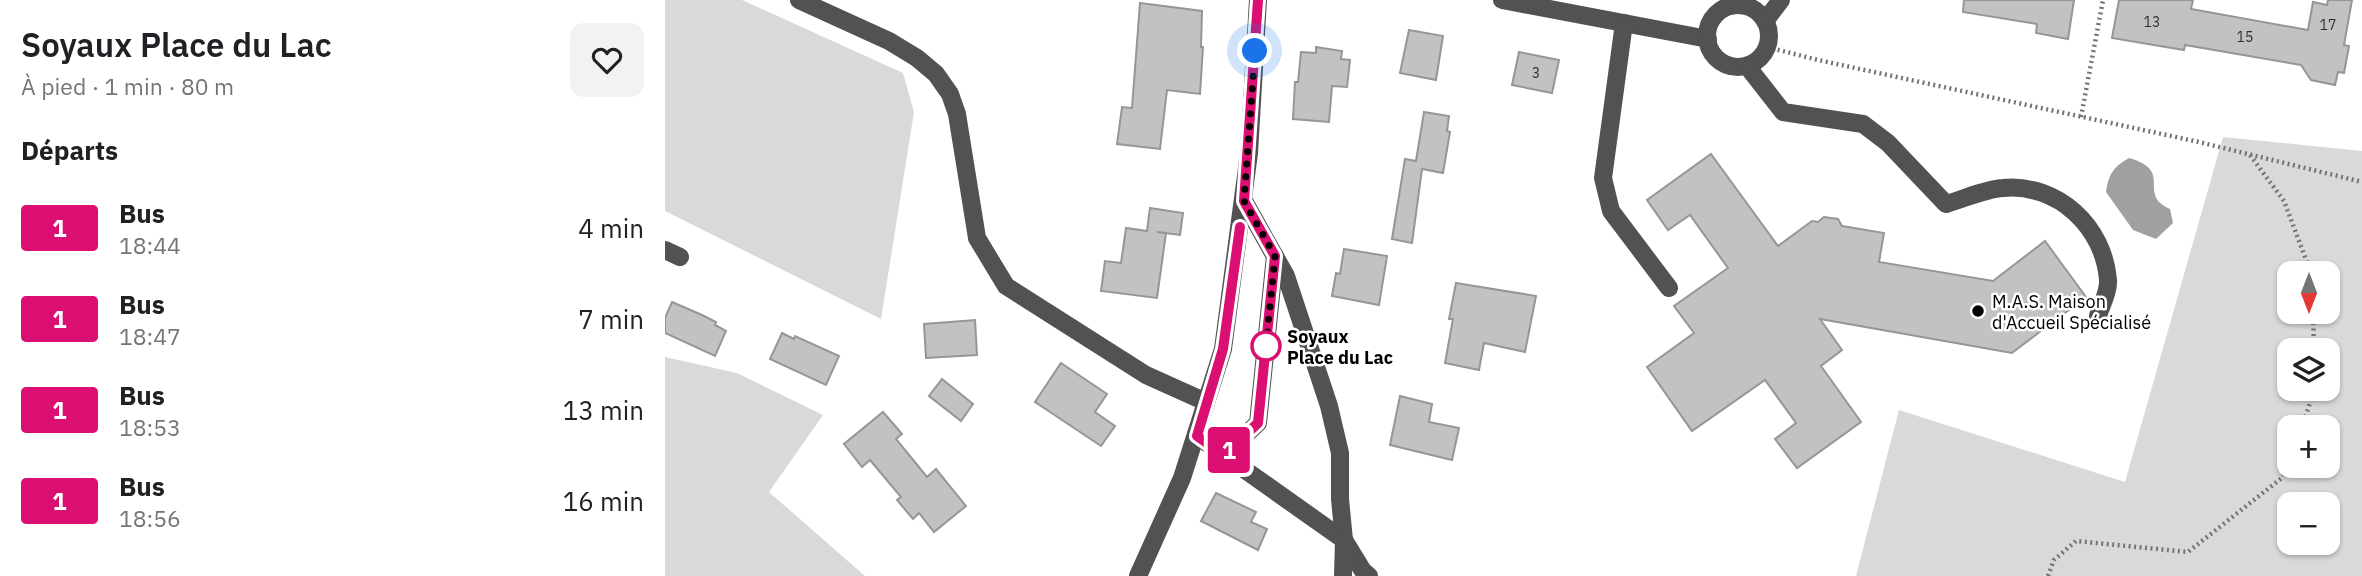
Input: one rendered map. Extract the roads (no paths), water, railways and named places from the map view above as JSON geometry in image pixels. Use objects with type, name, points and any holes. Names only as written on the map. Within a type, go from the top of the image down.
[{"type":"street","points":[[799,0],[889,41],[917,58],[936,74],[950,94],[957,114],[977,238],[1006,285],[1146,374],[1206,402]]},
{"type":"street","points":[[1138,576],[1182,478],[1223,349],[1244,201],[1258,0]]},
{"type":"street","points":[[1502,0],[1708,38]]},
{"type":"street","points":[[1765,21],[1780,0]]},
{"type":"street","points":[[1739,5],[1749,8],[1765,21],[1769,29],[1767,47],[1762,55],[1747,66],[1738,67],[1721,61],[1710,47],[1708,38],[1713,19],[1729,7],[1739,5]]},
{"type":"street","points":[[1624,23],[1603,178],[1611,211],[1669,288]]},
{"type":"street","points":[[1747,66],[1783,112],[1863,124],[1888,143],[1946,204],[2003,188],[2038,190],[2076,211],[2102,248],[2108,283],[2098,316]]},
{"type":"street","points":[[1244,201],[1286,276],[1329,406],[1340,453],[1343,576]]},
{"type":"street","points":[[1224,455],[1258,423],[1275,256]]},
{"type":"street","points":[[1197,436],[1344,540],[1369,576]]},
{"type":"place","name":"M.A.S. Maison d'Accueil Spécialisé","points":[[1978,311]]},
{"type":"place","name":"Soyaux Place du Lac","points":[[1266,346]]}]
